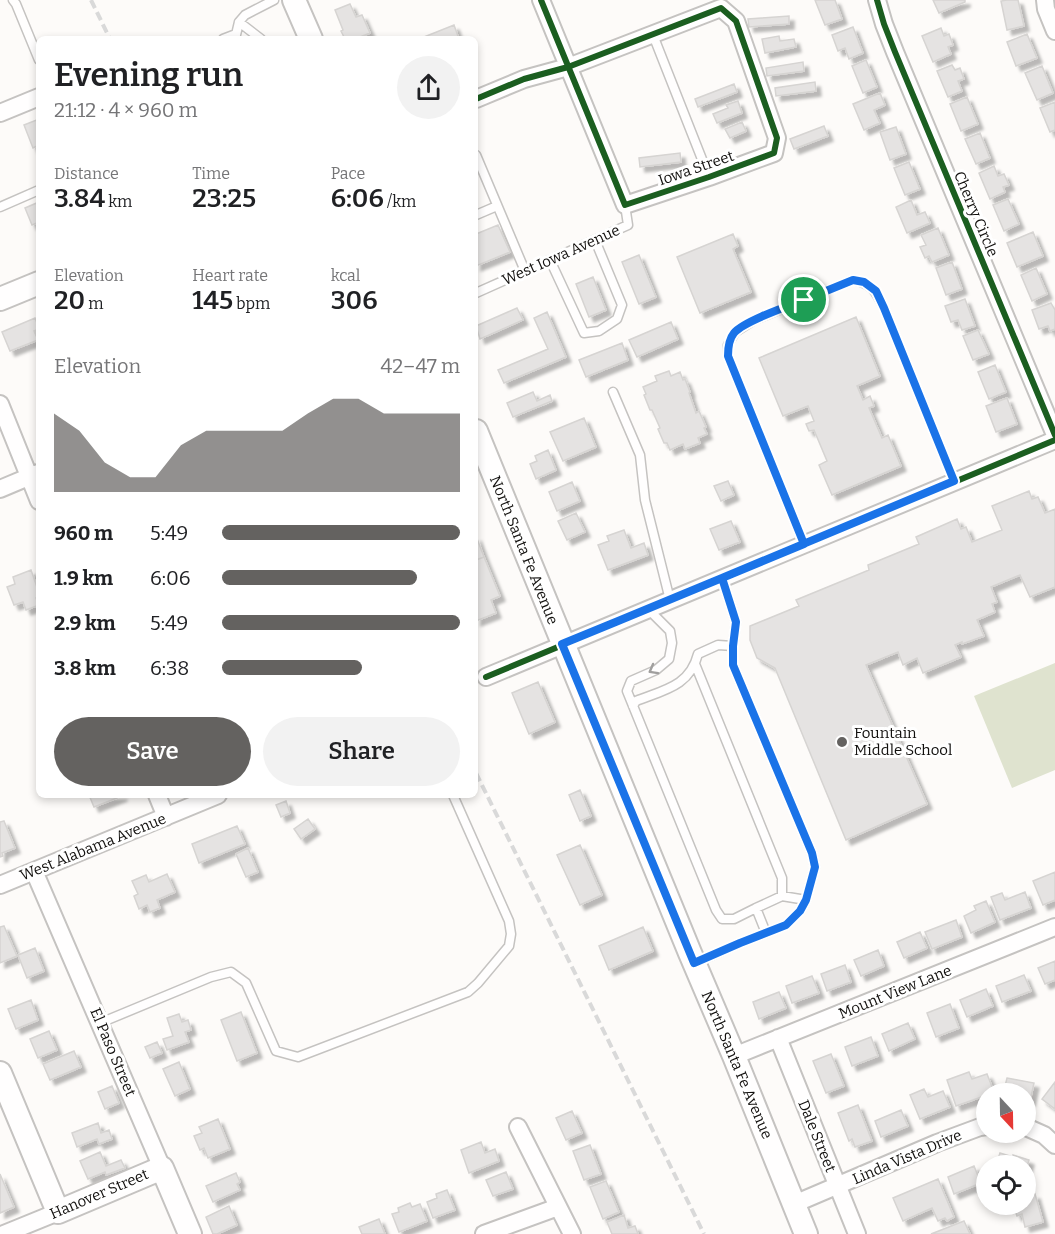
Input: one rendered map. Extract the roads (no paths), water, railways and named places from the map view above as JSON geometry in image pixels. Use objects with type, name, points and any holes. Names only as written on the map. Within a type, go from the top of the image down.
[{"type":"main road","points":[[294,0],[310,36]]},
{"type":"main road","points":[[0,299],[36,284]]},
{"type":"main road","name":"North Santa Fe Avenue","points":[[478,435],[806,1234]]},
{"type":"main road","points":[[0,1073],[58,1212]]},
{"type":"main road","name":"Hanover Street","points":[[58,1212],[162,1168]]},
{"type":"main road","name":"El Paso Street","points":[[162,1168],[190,1234]]},
{"type":"street","points":[[541,0],[625,205]]},
{"type":"street","name":"Cherry Circle","points":[[877,0],[895,52],[1055,437]]},
{"type":"street","points":[[1045,0],[1046,9],[1055,31]]},
{"type":"street","name":"Iowa Street","points":[[625,205],[774,153],[777,138],[736,21],[721,8],[653,35]]},
{"type":"street","points":[[478,98],[524,79],[568,67],[653,35]]},
{"type":"street","points":[[0,113],[36,98]]},
{"type":"street","points":[[0,404],[34,475],[0,489]]},
{"type":"street","points":[[486,677],[1055,437]]},
{"type":"street","points":[[158,798],[166,817]]},
{"type":"street","name":"West Alabama Avenue","points":[[0,885],[211,798]]},
{"type":"street","name":"El Paso Street","points":[[34,871],[162,1168]]},
{"type":"street","name":"Mount View Lane","points":[[734,1056],[1055,927]]},
{"type":"street","name":"Dale Street","points":[[778,1038],[857,1234]]},
{"type":"street","points":[[518,1127],[572,1234]]},
{"type":"street","name":"Linda Vista Drive","points":[[794,1204],[976,1128]]},
{"type":"street","points":[[1036,1131],[1055,1145]]},
{"type":"street","points":[[484,1234],[558,1207]]},
{"type":"street","name":"Hanover Street","points":[[4,1234],[58,1212]]},
{"type":"lane","points":[[13,0],[36,53]]},
{"type":"lane","points":[[236,36],[239,22],[245,15],[274,0]]},
{"type":"lane","points":[[239,22],[257,36]]},
{"type":"lane","points":[[653,35],[709,177]]},
{"type":"lane","points":[[478,160],[525,271]]},
{"type":"lane","points":[[0,207],[36,191]]},
{"type":"lane","name":"West Iowa Avenue","points":[[478,292],[628,225],[625,205]]},
{"type":"lane","points":[[478,214],[497,206]]},
{"type":"lane","points":[[550,260],[584,333],[599,331],[617,319],[622,305],[596,240]]},
{"type":"lane","points":[[804,544],[728,356],[728,345],[735,332],[754,320],[853,280],[864,282],[876,291],[954,481]]},
{"type":"lane","points":[[613,392],[640,455],[645,500],[670,600]]},
{"type":"lane","points":[[694,963],[786,925],[800,911],[806,900],[815,867],[812,853],[733,665],[736,622],[722,578]]},
{"type":"lane","points":[[648,609],[670,631],[672,643],[669,659],[656,670],[631,681],[627,691],[716,910],[722,919],[734,920],[782,896],[806,900]]},
{"type":"lane","points":[[633,706],[636,701],[676,685],[688,676],[698,654],[718,645],[733,646]]},
{"type":"lane","points":[[695,664],[782,878],[782,896]]},
{"type":"lane","points":[[100,1023],[211,977],[231,972],[246,983],[276,1051],[298,1057],[468,992],[509,946],[511,934],[509,921],[454,798]]},
{"type":"lane","points":[[756,908],[766,933]]},
{"type":"railway","points":[[91,0],[109,36]]},
{"type":"railway","points":[[478,777],[704,1234]]},
{"type":"place","name":"Fountain Middle School","points":[[842,742]]}]
